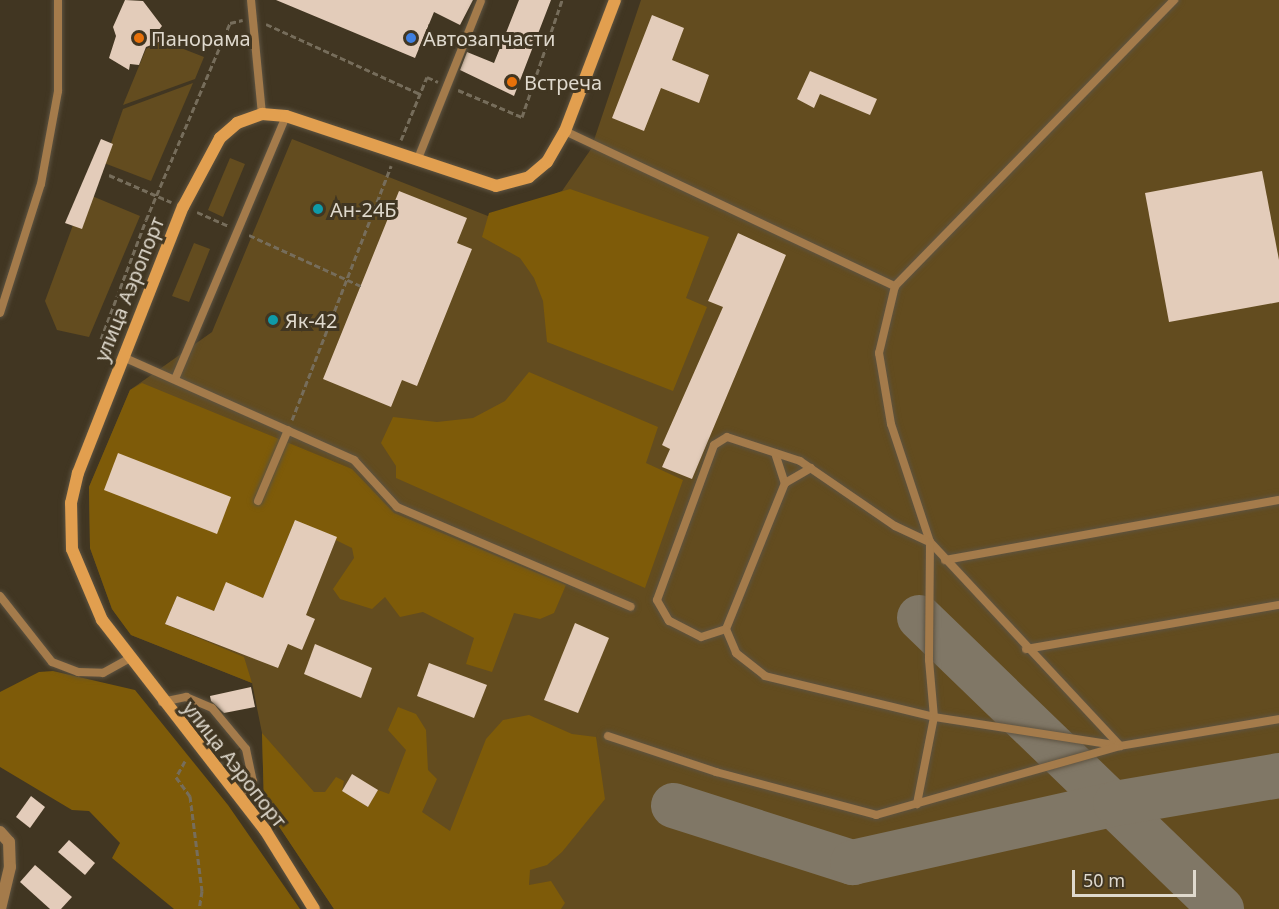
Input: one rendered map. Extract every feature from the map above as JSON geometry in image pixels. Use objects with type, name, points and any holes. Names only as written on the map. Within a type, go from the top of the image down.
[{"type":"main road","name":"улица Аэропорт","points":[[314,909],[240,798],[128,659],[85,587],[72,549],[70,517],[78,473],[207,154],[237,123],[262,114],[286,116],[496,186],[529,177],[547,162],[565,131],[615,0]]},
{"type":"street","points":[[0,832],[9,842],[10,867],[0,909]]},
{"type":"lane","points":[[0,313],[41,184],[58,91],[58,0]]},
{"type":"lane","points":[[251,0],[262,114]]},
{"type":"lane","points":[[417,161],[481,0]]},
{"type":"lane","points":[[917,804],[934,717],[929,660],[930,542],[891,424],[879,353],[895,286],[1174,0]]},
{"type":"lane","points":[[175,379],[286,116]]},
{"type":"lane","points":[[565,131],[895,286]]},
{"type":"lane","points":[[123,357],[354,460],[397,507],[631,607]]},
{"type":"lane","points":[[258,501],[288,430]]},
{"type":"lane","points":[[726,629],[701,637],[669,621],[657,600],[714,445],[727,437],[811,468],[895,526],[930,542],[1026,649],[1120,746]]},
{"type":"lane","points":[[775,453],[785,483]]},
{"type":"lane","points":[[811,468],[785,483],[726,629],[736,653],[765,676],[934,717],[1120,746]]},
{"type":"lane","points":[[945,560],[1279,500]]},
{"type":"lane","points":[[0,596],[52,662],[78,672],[103,673],[128,659]]},
{"type":"lane","points":[[1026,649],[1279,605]]},
{"type":"lane","points":[[161,702],[186,697],[212,708],[246,750],[253,781],[240,798]]},
{"type":"lane","points":[[608,736],[716,772],[876,815],[1120,746],[1279,719]]},
{"type":"path","points":[[288,430],[427,77],[522,117],[562,0]]},
{"type":"path","points":[[101,339],[146,220],[230,23],[253,18],[420,94]]},
{"type":"path","points":[[185,761],[176,777],[190,796],[202,891],[199,909]]},
{"type":"shaded area","points":[[641,0],[1279,0],[1279,909],[334,909],[264,804],[262,733],[252,683],[131,635],[112,609],[90,548],[89,487],[130,390],[212,332],[292,139],[493,218],[562,191],[591,149]]},
{"type":"shaded area","points":[[163,41],[204,57],[195,79],[123,105],[146,49]]},
{"type":"shaded area","points":[[193,83],[151,181],[104,163],[123,109]]},
{"type":"shaded area","points":[[230,158],[245,164],[223,217],[208,210]]},
{"type":"shaded area","points":[[570,189],[709,237],[686,298],[707,307],[673,391],[547,342],[543,301],[534,278],[520,258],[482,237],[489,213]]},
{"type":"shaded area","points":[[92,196],[140,216],[89,337],[57,330],[45,301],[73,225]]},
{"type":"shaded area","points":[[194,243],[210,249],[189,302],[172,296]]},
{"type":"shaded area","points":[[529,372],[658,427],[646,463],[683,480],[645,588],[396,478],[396,466],[381,443],[393,417],[437,422],[473,418],[505,401]]},
{"type":"shaded area","points":[[142,383],[352,469],[394,513],[566,585],[554,613],[540,619],[514,613],[492,672],[466,664],[474,638],[423,612],[400,617],[385,597],[372,609],[340,599],[333,589],[354,558],[352,548],[295,520],[263,598],[226,583],[214,611],[177,596],[165,624],[244,657],[252,683],[131,635],[112,609],[90,548],[89,487],[130,390]]},
{"type":"shaded area","points":[[53,671],[135,690],[228,805],[300,909],[174,909],[112,858],[120,843],[89,811],[72,810],[0,767],[0,692],[39,672]]},
{"type":"shaded area","points":[[398,707],[416,714],[426,730],[428,770],[437,779],[422,812],[450,831],[486,739],[503,720],[529,715],[572,734],[596,737],[605,799],[562,852],[547,865],[530,870],[529,885],[551,881],[565,903],[561,909],[334,909],[264,804],[262,733],[314,792],[325,792],[336,777],[344,781],[342,791],[368,807],[378,790],[389,794],[406,750],[388,730]]},
{"type":"building","name":"Панорама","points":[[125,0],[143,1],[162,26],[158,31],[164,40],[146,47],[139,65],[130,64],[129,70],[109,58],[116,36],[113,27]]},
{"type":"building","points":[[276,0],[473,0],[460,25],[434,12],[415,58]]},
{"type":"building","points":[[519,0],[551,0],[514,96],[460,70],[467,52],[494,63]]},
{"type":"building","points":[[652,15],[684,28],[672,60],[709,75],[699,103],[661,88],[644,131],[612,118]]},
{"type":"building","points":[[810,71],[877,99],[870,115],[820,94],[814,108],[797,99]]},
{"type":"building","points":[[101,139],[113,144],[82,229],[65,223]]},
{"type":"building","points":[[1262,171],[1279,260],[1279,302],[1169,322],[1145,193]]},
{"type":"building","points":[[399,191],[467,218],[457,243],[472,249],[417,386],[402,380],[391,407],[323,379]]},
{"type":"building","points":[[738,233],[786,255],[692,479],[662,467],[670,449],[662,445],[723,307],[708,301]]},
{"type":"building","points":[[118,453],[231,497],[217,534],[104,490]]},
{"type":"building","points":[[295,520],[337,537],[306,615],[315,619],[302,650],[288,644],[278,668],[165,624],[177,596],[214,611],[226,582],[263,598]]},
{"type":"building","points":[[575,623],[609,638],[578,713],[544,700]]},
{"type":"building","points":[[315,644],[372,668],[361,698],[304,674]]},
{"type":"building","points":[[429,663],[487,685],[474,718],[417,696]]},
{"type":"building","points":[[251,687],[255,707],[224,713],[211,701],[210,696]]},
{"type":"building","points":[[352,774],[378,790],[368,807],[342,791]]},
{"type":"building","points":[[31,796],[45,807],[30,828],[16,817]]},
{"type":"building","points":[[69,840],[95,863],[85,875],[58,852]]},
{"type":"building","points":[[35,865],[72,897],[61,909],[50,909],[20,882]]},
{"type":"taxiway","points":[[919,617],[1221,909]]},
{"type":"taxiway","points":[[673,805],[852,862],[1115,803],[1279,775]]},
{"type":"place","name":"Панорама","points":[[139,38]]},
{"type":"place","name":"Автозапчасти","points":[[411,38]]},
{"type":"place","name":"Встреча","points":[[512,82]]},
{"type":"place","name":"Ан-24Б","points":[[318,209]]},
{"type":"place","name":"Як-42","points":[[273,320]]}]
